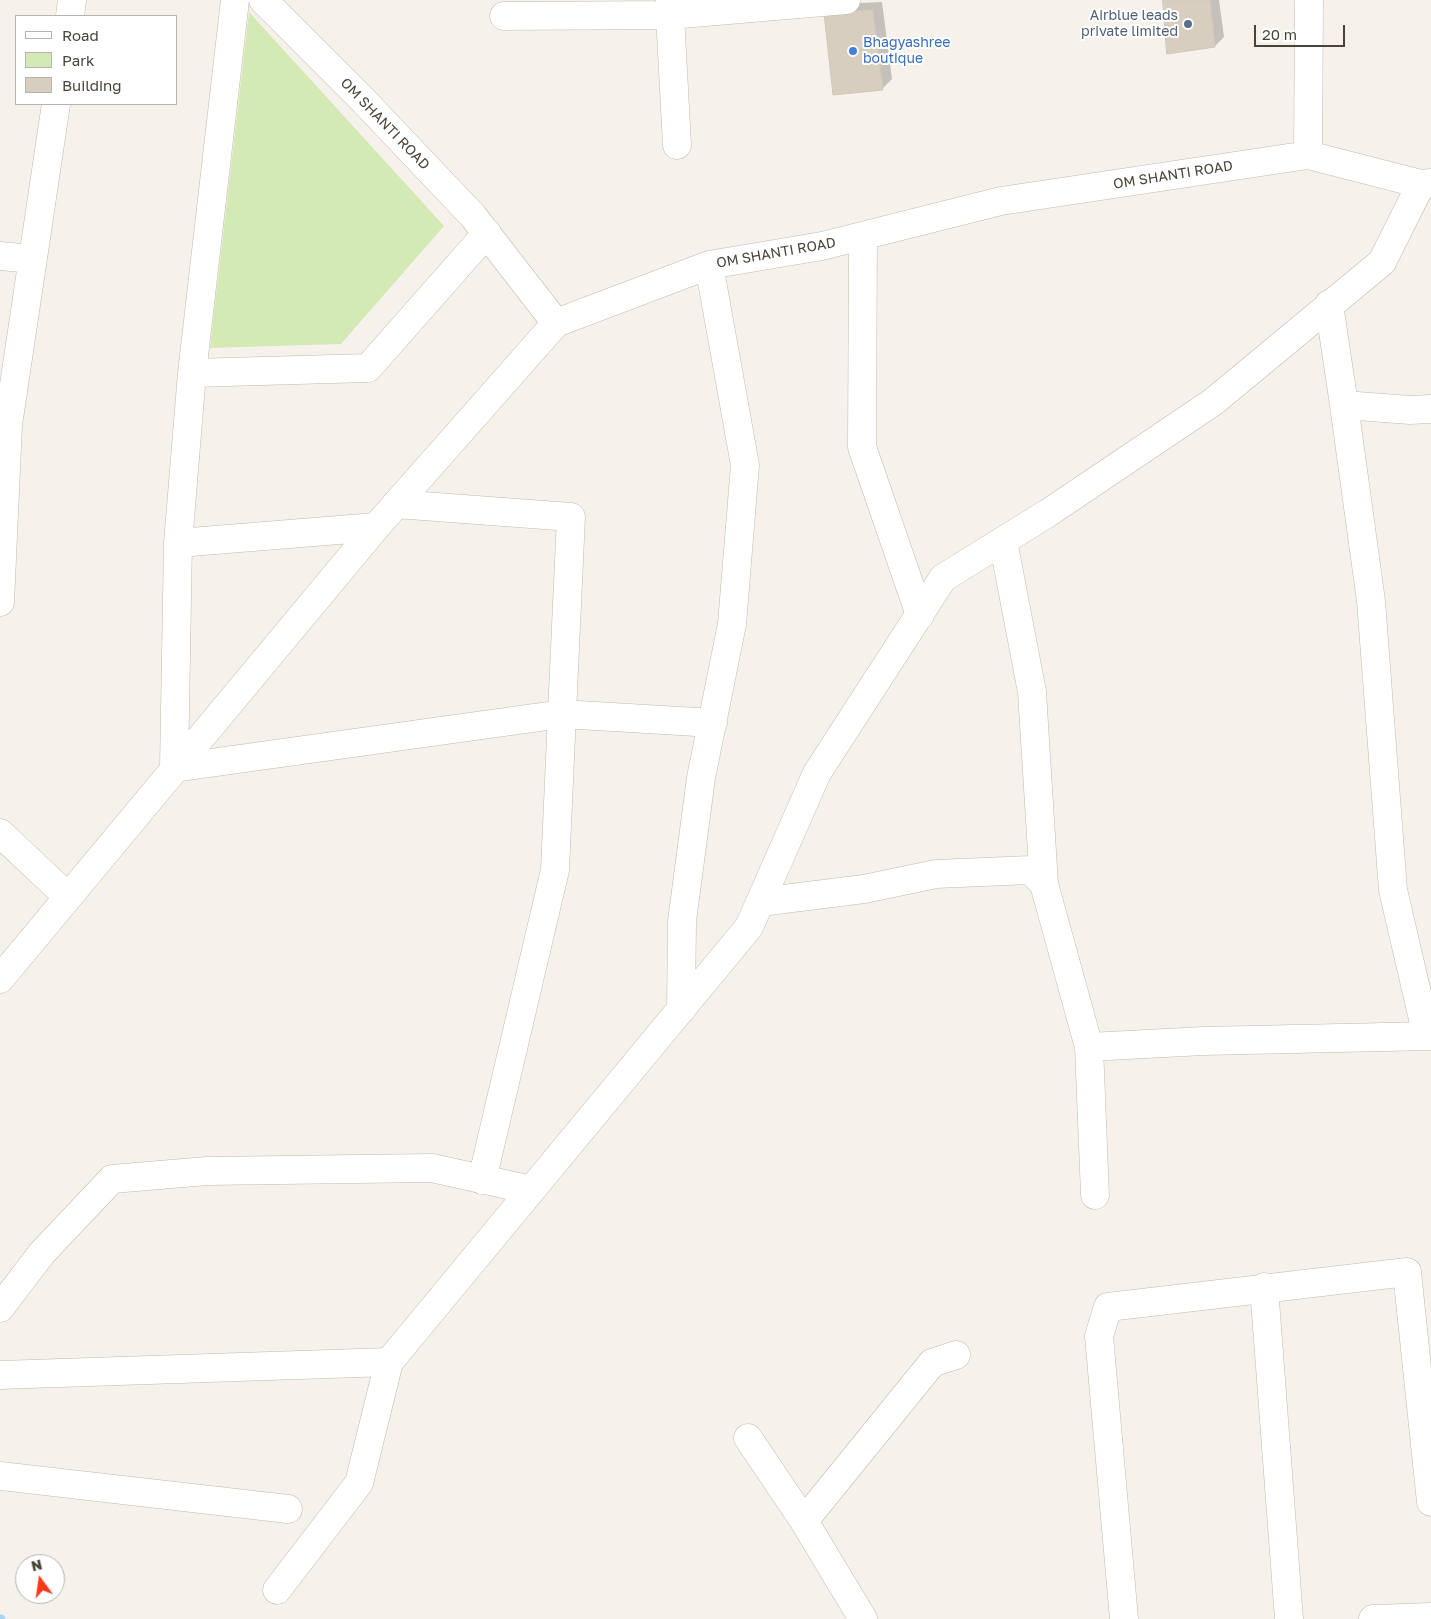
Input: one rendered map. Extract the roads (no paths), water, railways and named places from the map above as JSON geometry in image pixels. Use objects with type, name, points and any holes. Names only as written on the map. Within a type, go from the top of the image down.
[{"type":"street","points":[[70,15],[72,0]]},
{"type":"street","points":[[174,768],[178,543],[192,373],[235,0]]},
{"type":"street","name":"OM SHANTI ROAD","points":[[263,0],[362,98],[487,233],[556,323],[709,265],[822,246],[1001,201],[1308,155],[1426,184]]},
{"type":"street","points":[[504,16],[846,0]]},
{"type":"street","points":[[1308,155],[1309,0]]},
{"type":"street","points":[[670,7],[677,145]]},
{"type":"street","points":[[0,602],[4,424],[33,259],[56,105]]},
{"type":"street","points":[[277,1590],[359,1483],[389,1362],[749,927],[817,773],[943,578],[1003,541],[1213,402],[1382,262],[1426,184]]},
{"type":"street","points":[[192,373],[368,368],[487,233]]},
{"type":"street","points":[[863,236],[862,447],[920,615]]},
{"type":"street","points":[[0,256],[33,259]]},
{"type":"street","points":[[681,1010],[682,921],[702,778],[732,624],[745,465],[709,265]]},
{"type":"street","points":[[1088,1047],[1203,1041],[1429,1036],[1393,890],[1371,601],[1329,304]]},
{"type":"street","points":[[0,979],[376,527],[556,323]]},
{"type":"street","points":[[1344,405],[1410,410],[1431,408]]},
{"type":"street","points":[[396,504],[571,517],[555,870],[482,1180]]},
{"type":"street","points":[[178,543],[376,527]]},
{"type":"street","points":[[1003,541],[1032,692],[1044,884],[1088,1047],[1095,1195]]},
{"type":"street","points":[[174,768],[562,714],[713,723]]},
{"type":"street","points":[[0,833],[68,897]]},
{"type":"street","points":[[760,902],[864,890],[936,874],[1030,870],[1044,884]]},
{"type":"street","points":[[0,1308],[42,1253],[112,1179],[207,1171],[432,1168],[531,1190]]},
{"type":"street","points":[[1124,1619],[1099,1336],[1108,1307],[1264,1287],[1407,1272],[1431,1502]]},
{"type":"street","points":[[1264,1287],[1289,1619]]},
{"type":"street","points":[[804,1522],[932,1363],[956,1355]]},
{"type":"street","points":[[0,1375],[389,1362]]},
{"type":"street","points":[[748,1438],[804,1522],[863,1619]]},
{"type":"street","points":[[0,1476],[288,1510]]},
{"type":"street","points":[[1373,1619],[1431,1617]]},
{"type":"place","name":"Airblue leads private limited","points":[[1188,24]]},
{"type":"place","name":"Bhagyashree boutique","points":[[853,51]]}]
